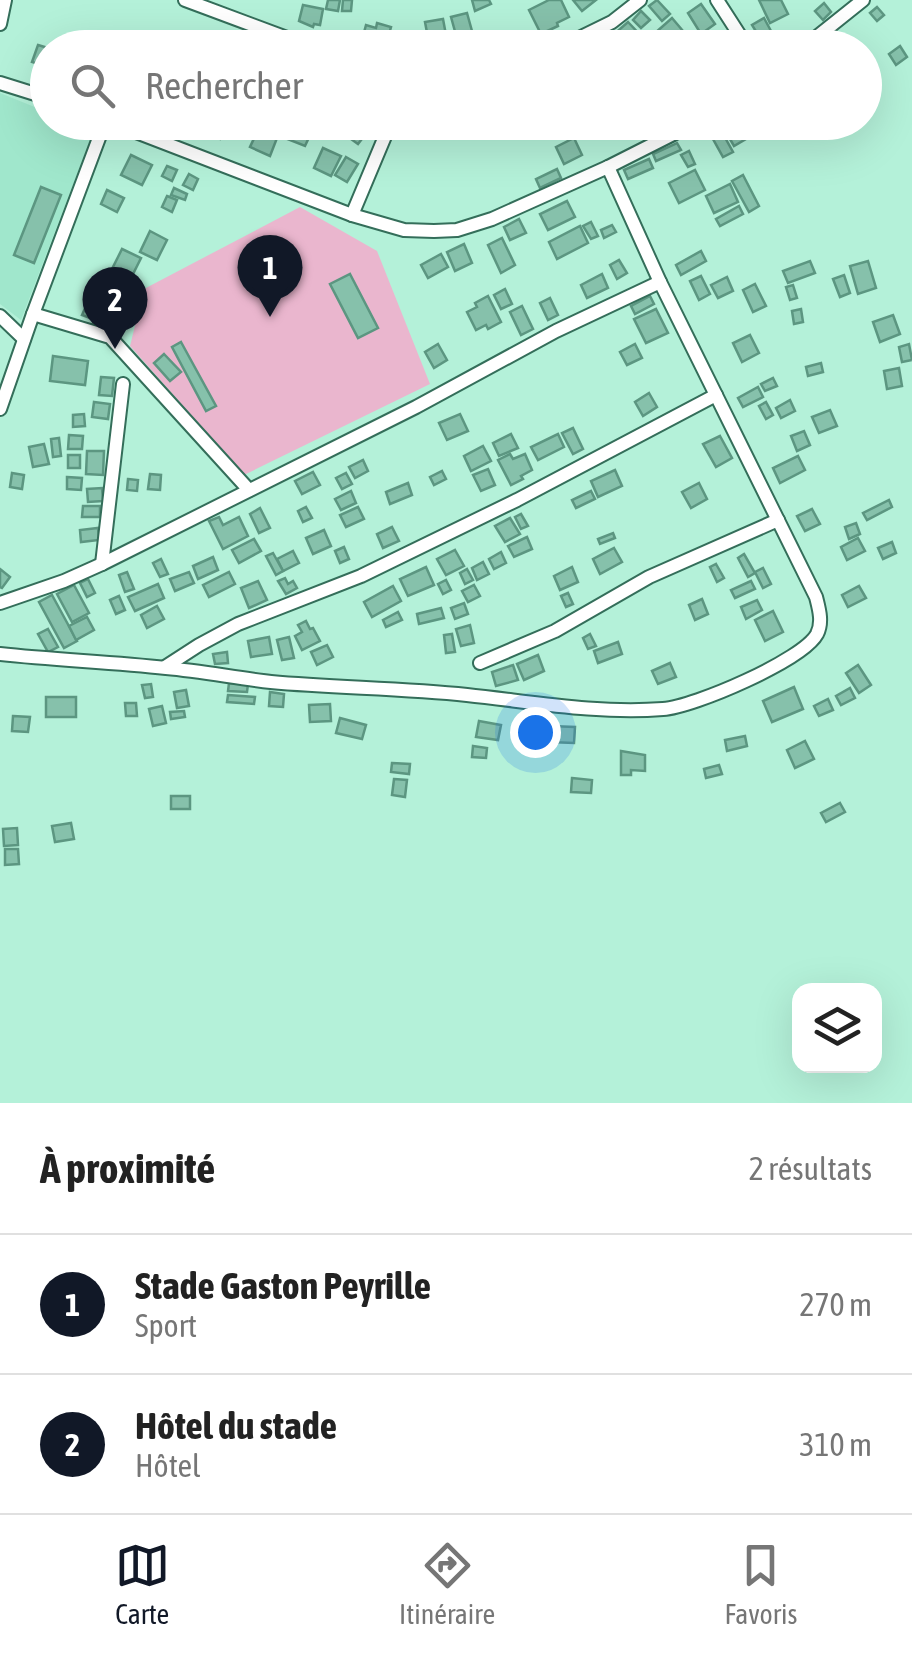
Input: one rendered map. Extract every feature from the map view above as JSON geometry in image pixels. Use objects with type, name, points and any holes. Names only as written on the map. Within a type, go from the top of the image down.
[{"type":"street","points":[[0,24],[5,0]]},
{"type":"street","points":[[184,0],[265,30]]},
{"type":"street","points":[[596,30],[640,0]]},
{"type":"street","points":[[716,0],[736,30]]},
{"type":"street","points":[[826,30],[863,0]]},
{"type":"street","points":[[0,83],[30,92]]},
{"type":"street","points":[[0,409],[101,140]]},
{"type":"street","points":[[155,140],[352,216],[404,230],[457,230],[492,220],[661,140]]},
{"type":"street","points":[[352,216],[384,140]]},
{"type":"street","points":[[0,654],[267,681],[467,695],[562,708],[664,710],[746,681],[805,647],[816,638],[820,627],[816,597],[660,282],[608,167]]},
{"type":"street","points":[[0,602],[102,564],[416,408],[556,331],[660,282]]},
{"type":"street","points":[[33,314],[110,337],[249,490]]},
{"type":"street","points":[[0,316],[24,339]]},
{"type":"street","points":[[102,564],[123,384]]},
{"type":"street","points":[[165,668],[238,624],[360,576],[716,395]]},
{"type":"street","points":[[480,662],[555,631],[649,577],[778,520]]},
{"type":"shaded area","points":[[0,93],[30,105],[30,140],[90,140],[21,320],[0,304]]},
{"type":"shaded area","points":[[300,207],[377,251],[430,384],[244,475],[130,346],[144,289]]},
{"type":"building","points":[[328,0],[340,0],[338,11],[326,9]]},
{"type":"building","points":[[343,0],[352,0],[351,11],[342,11]]},
{"type":"building","points":[[472,0],[489,0],[491,4],[475,11]]},
{"type":"building","points":[[549,0],[561,0],[569,17],[550,30],[539,30],[529,10]]},
{"type":"building","points":[[573,0],[596,0],[582,11]]},
{"type":"building","points":[[657,0],[670,14],[662,21],[649,6]]},
{"type":"building","points":[[759,0],[781,0],[788,14],[770,23]]},
{"type":"building","points":[[824,3],[831,12],[823,20],[815,11]]},
{"type":"building","points":[[701,4],[715,24],[699,30],[688,13]]},
{"type":"building","points":[[303,5],[323,9],[320,25],[313,27],[299,21]]},
{"type":"building","points":[[877,7],[884,15],[877,21],[870,13]]},
{"type":"building","points":[[641,11],[650,20],[641,28],[633,20]]},
{"type":"building","points":[[467,13],[472,30],[455,30],[451,17]]},
{"type":"building","points":[[672,18],[682,30],[658,30]]},
{"type":"building","points":[[764,18],[770,30],[755,30],[752,25]]},
{"type":"building","points":[[443,19],[445,30],[426,30],[425,22]]},
{"type":"building","points":[[628,22],[636,30],[619,30]]},
{"type":"building","points":[[377,23],[391,27],[365,30],[366,25],[376,28]]},
{"type":"building","points":[[900,46],[907,57],[896,65],[889,54]]},
{"type":"building","points":[[253,140],[276,140],[270,156],[250,147]]},
{"type":"building","points":[[575,140],[582,155],[564,164],[556,147]]},
{"type":"building","points":[[714,140],[726,140],[733,152],[723,157]]},
{"type":"building","points":[[677,143],[681,150],[656,161],[653,154]]},
{"type":"building","points":[[323,148],[341,156],[331,176],[314,168]]},
{"type":"building","points":[[689,151],[695,164],[688,167],[681,155]]},
{"type":"building","points":[[131,155],[152,165],[142,185],[121,175]]},
{"type":"building","points":[[346,157],[358,164],[347,182],[335,175]]},
{"type":"building","points":[[649,159],[653,168],[628,179],[624,170]]},
{"type":"building","points":[[167,166],[177,170],[172,181],[162,176]]},
{"type":"building","points":[[557,169],[561,178],[540,188],[536,179]]},
{"type":"building","points":[[695,170],[705,190],[679,203],[669,183]]},
{"type":"building","points":[[189,174],[198,179],[193,190],[183,185]]},
{"type":"building","points":[[743,175],[759,206],[749,212],[732,181]]},
{"type":"building","points":[[730,184],[738,202],[714,213],[706,196]]},
{"type":"building","points":[[41,187],[61,195],[34,263],[14,255]]},
{"type":"building","points":[[174,188],[187,194],[185,200],[171,195]]},
{"type":"building","points":[[107,190],[124,198],[117,212],[101,204]]},
{"type":"building","points":[[167,196],[177,200],[172,212],[162,207]]},
{"type":"building","points":[[567,201],[575,217],[548,230],[540,214]]},
{"type":"building","points":[[739,206],[743,214],[720,226],[716,219]]},
{"type":"building","points":[[519,219],[526,233],[510,240],[504,227]]},
{"type":"building","points":[[591,222],[598,236],[591,239],[583,226]]},
{"type":"building","points":[[612,225],[616,232],[604,238],[601,230]]},
{"type":"building","points":[[580,226],[588,243],[557,259],[549,242]]},
{"type":"building","points":[[150,231],[167,240],[157,260],[140,252]]},
{"type":"building","points":[[502,238],[515,265],[501,273],[488,245]]},
{"type":"building","points":[[464,244],[472,263],[455,271],[447,252]]},
{"type":"building","points":[[122,249],[141,258],[128,284],[109,275]]},
{"type":"building","points":[[701,251],[706,261],[681,275],[676,265]]},
{"type":"building","points":[[441,254],[448,267],[428,278],[421,265]]},
{"type":"building","points":[[619,260],[627,273],[617,279],[610,265]]},
{"type":"building","points":[[810,261],[815,273],[788,283],[783,271]]},
{"type":"building","points":[[868,261],[876,288],[858,294],[850,266]]},
{"type":"building","points":[[350,274],[378,328],[358,338],[330,284]]},
{"type":"building","points":[[602,274],[608,288],[587,298],[581,285]]},
{"type":"building","points":[[844,275],[850,293],[840,297],[833,279]]},
{"type":"building","points":[[701,276],[710,294],[699,300],[690,281]]},
{"type":"building","points":[[727,277],[733,291],[718,298],[711,285]]},
{"type":"building","points":[[755,284],[766,306],[753,312],[743,290]]},
{"type":"building","points":[[793,285],[797,298],[790,300],[786,287]]},
{"type":"building","points":[[505,289],[512,304],[501,309],[494,295]]},
{"type":"building","points":[[488,296],[501,322],[476,330],[467,312]]},
{"type":"building","points":[[650,296],[654,304],[635,314],[631,306]]},
{"type":"building","points":[[550,298],[558,315],[548,320],[540,303]]},
{"type":"building","points":[[87,304],[95,308],[90,318],[82,315]]},
{"type":"building","points":[[100,304],[117,310],[110,332],[92,326]]},
{"type":"building","points":[[522,306],[533,329],[521,335],[510,312]]},
{"type":"building","points":[[656,309],[668,333],[646,343],[634,319]]},
{"type":"building","points":[[801,309],[803,322],[794,324],[792,311]]},
{"type":"building","points":[[893,315],[900,334],[880,342],[873,322]]},
{"type":"building","points":[[750,335],[759,353],[742,362],[733,343]]},
{"type":"building","points":[[181,342],[216,406],[206,411],[172,347]]},
{"type":"building","points":[[438,344],[447,360],[434,368],[425,352]]},
{"type":"building","points":[[635,344],[642,358],[627,365],[620,352]]},
{"type":"building","points":[[909,344],[912,360],[902,362],[899,347]]},
{"type":"building","points":[[164,354],[181,372],[170,381],[154,363]]},
{"type":"building","points":[[53,356],[88,361],[85,385],[50,381]]},
{"type":"building","points":[[821,363],[823,372],[808,376],[806,367]]},
{"type":"building","points":[[899,368],[902,386],[887,389],[884,371]]},
{"type":"building","points":[[101,377],[114,378],[112,396],[99,395]]},
{"type":"building","points":[[773,378],[777,386],[765,391],[761,384]]},
{"type":"building","points":[[758,387],[763,397],[743,407],[738,398]]},
{"type":"building","points":[[649,393],[657,407],[643,416],[635,402]]},
{"type":"building","points":[[790,400],[795,411],[781,418],[776,408]]},
{"type":"building","points":[[94,402],[110,404],[108,419],[92,417]]},
{"type":"building","points":[[766,402],[773,415],[766,419],[759,406]]},
{"type":"building","points":[[830,410],[837,426],[819,433],[812,417]]},
{"type":"building","points":[[84,414],[85,426],[73,427],[73,415]]},
{"type":"building","points":[[460,414],[468,431],[447,440],[439,423]]},
{"type":"building","points":[[573,428],[583,449],[573,454],[562,433]]},
{"type":"building","points":[[804,431],[810,445],[797,451],[791,436]]},
{"type":"building","points":[[511,434],[518,448],[499,456],[493,443]]},
{"type":"building","points":[[558,434],[564,447],[538,460],[531,447]]},
{"type":"building","points":[[69,435],[83,436],[82,449],[68,449]]},
{"type":"building","points":[[720,436],[732,458],[716,467],[703,444]]},
{"type":"building","points":[[59,438],[61,456],[53,457],[51,439]]},
{"type":"building","points":[[44,444],[49,464],[33,467],[29,447]]},
{"type":"building","points":[[483,446],[491,461],[471,471],[464,456]]},
{"type":"building","points":[[87,451],[104,451],[103,475],[86,474]]},
{"type":"building","points":[[510,454],[513,459],[525,454],[532,470],[511,485],[498,460]]},
{"type":"building","points":[[68,455],[80,455],[80,468],[68,468]]},
{"type":"building","points":[[798,456],[805,470],[780,483],[773,468]]},
{"type":"building","points":[[363,460],[368,471],[355,478],[349,467]]},
{"type":"building","points":[[488,469],[495,485],[481,491],[473,475]]},
{"type":"building","points":[[615,470],[622,486],[598,497],[591,481]]},
{"type":"building","points":[[442,471],[446,479],[434,485],[430,477]]},
{"type":"building","points":[[313,472],[320,485],[302,494],[295,481]]},
{"type":"building","points":[[12,473],[24,475],[22,489],[10,487]]},
{"type":"building","points":[[346,473],[352,484],[342,489],[336,478]]},
{"type":"building","points":[[150,474],[161,475],[160,490],[148,489]]},
{"type":"building","points":[[67,477],[82,478],[81,490],[67,489]]},
{"type":"building","points":[[128,479],[138,480],[137,491],[127,490]]},
{"type":"building","points":[[408,483],[412,495],[390,504],[386,492]]},
{"type":"building","points":[[699,483],[707,499],[691,508],[682,492]]},
{"type":"building","points":[[102,488],[103,501],[88,502],[87,489]]},
{"type":"building","points":[[351,491],[356,503],[341,510],[335,499]]},
{"type":"building","points":[[591,491],[595,499],[576,508],[572,500]]},
{"type":"building","points":[[889,500],[892,507],[867,520],[863,513]]},
{"type":"building","points":[[83,506],[100,506],[100,517],[82,517]]},
{"type":"building","points":[[306,507],[312,518],[303,522],[298,511]]},
{"type":"building","points":[[358,507],[364,519],[346,527],[340,515]]},
{"type":"building","points":[[260,508],[270,528],[259,533],[250,514]]},
{"type":"building","points":[[812,509],[820,524],[805,531],[797,516]]},
{"type":"building","points":[[521,514],[528,526],[521,529],[515,517]]},
{"type":"building","points":[[219,517],[223,525],[239,517],[248,536],[223,549],[209,521]]},
{"type":"building","points":[[510,518],[520,534],[505,542],[495,526]]},
{"type":"building","points":[[856,523],[860,534],[849,539],[845,527]]},
{"type":"building","points":[[392,527],[399,541],[383,548],[377,534]]},
{"type":"building","points":[[98,528],[99,540],[81,542],[80,530]]},
{"type":"building","points":[[324,530],[331,546],[313,554],[306,538]]},
{"type":"building","points":[[613,533],[615,538],[600,544],[598,539]]},
{"type":"building","points":[[527,537],[532,549],[514,557],[508,546]]},
{"type":"building","points":[[858,538],[865,551],[847,560],[841,547]]},
{"type":"building","points":[[254,539],[261,551],[239,563],[232,550]]},
{"type":"building","points":[[892,542],[896,553],[883,559],[878,548]]},
{"type":"building","points":[[344,547],[349,559],[340,563],[335,551]]},
{"type":"building","points":[[614,548],[622,562],[600,574],[593,559]]},
{"type":"building","points":[[455,550],[464,566],[446,575],[437,559]]},
{"type":"building","points":[[293,551],[299,563],[283,571],[277,559]]},
{"type":"building","points":[[501,552],[506,563],[494,569],[489,559]]},
{"type":"building","points":[[273,553],[283,571],[276,575],[266,556]]},
{"type":"building","points":[[744,554],[755,573],[748,577],[738,558]]},
{"type":"building","points":[[213,557],[218,570],[198,579],[193,566]]},
{"type":"building","points":[[161,559],[168,574],[160,577],[153,563]]},
{"type":"building","points":[[483,562],[489,574],[477,580],[472,568]]},
{"type":"building","points":[[716,564],[724,578],[717,582],[710,567]]},
{"type":"building","points":[[426,567],[434,585],[408,596],[400,579]]},
{"type":"building","points":[[572,567],[578,582],[560,590],[554,576]]},
{"type":"building","points":[[763,568],[771,584],[763,588],[755,572]]},
{"type":"building","points":[[0,569],[10,577],[2,588],[0,587]]},
{"type":"building","points":[[467,569],[473,580],[465,584],[460,573]]},
{"type":"building","points":[[127,572],[134,589],[125,592],[119,575]]},
{"type":"building","points":[[189,572],[194,583],[175,591],[170,579]]},
{"type":"building","points":[[229,572],[235,584],[209,597],[203,585]]},
{"type":"building","points":[[285,578],[297,588],[286,594],[278,581]]},
{"type":"building","points":[[88,579],[95,593],[87,597],[80,583]]},
{"type":"building","points":[[446,580],[451,590],[443,594],[438,584]]},
{"type":"building","points":[[258,581],[267,600],[249,608],[241,588]]},
{"type":"building","points":[[751,581],[755,589],[735,598],[731,590]]},
{"type":"building","points":[[158,584],[164,598],[135,611],[128,597]]},
{"type":"building","points":[[74,585],[89,613],[72,622],[57,594]]},
{"type":"building","points":[[474,585],[480,596],[468,602],[462,591]]},
{"type":"building","points":[[393,586],[401,601],[372,617],[364,602]]},
{"type":"building","points":[[859,586],[866,598],[848,607],[842,595]]},
{"type":"building","points":[[568,593],[573,604],[566,607],[561,596]]},
{"type":"building","points":[[52,595],[77,641],[64,648],[39,602]]},
{"type":"building","points":[[119,596],[125,610],[116,614],[110,600]]},
{"type":"building","points":[[702,599],[708,614],[695,620],[689,605]]},
{"type":"building","points":[[757,600],[762,610],[746,619],[741,607]]},
{"type":"building","points":[[464,603],[468,614],[455,619],[451,608]]},
{"type":"building","points":[[157,606],[164,619],[147,628],[141,615]]},
{"type":"building","points":[[441,608],[444,618],[419,624],[417,614]]},
{"type":"building","points":[[773,611],[783,632],[765,641],[755,620]]},
{"type":"building","points":[[398,612],[402,620],[386,627],[383,620]]},
{"type":"building","points":[[87,617],[94,630],[76,640],[69,626]]},
{"type":"building","points":[[306,621],[320,641],[302,650],[295,636],[302,632],[298,625]]},
{"type":"building","points":[[470,625],[474,643],[461,646],[456,629]]},
{"type":"building","points":[[48,629],[58,647],[48,652],[38,634]]},
{"type":"building","points":[[452,634],[455,652],[446,653],[444,635]]},
{"type":"building","points":[[590,634],[596,646],[588,649],[583,638]]},
{"type":"building","points":[[269,637],[272,654],[251,657],[248,641]]},
{"type":"building","points":[[289,637],[294,658],[282,660],[277,640]]},
{"type":"building","points":[[618,642],[622,654],[598,663],[594,651]]},
{"type":"building","points":[[327,645],[333,657],[317,665],[311,652]]},
{"type":"building","points":[[227,652],[228,663],[215,664],[213,654]]},
{"type":"building","points":[[538,655],[544,671],[524,680],[517,664]]},
{"type":"building","points":[[670,663],[676,677],[658,684],[652,671]]},
{"type":"building","points":[[513,665],[518,680],[496,686],[492,672]]},
{"type":"building","points":[[858,665],[871,685],[859,693],[846,673]]},
{"type":"building","points":[[229,683],[248,684],[247,692],[228,691]]},
{"type":"building","points":[[151,684],[153,697],[145,698],[142,685]]},
{"type":"building","points":[[794,687],[803,709],[772,722],[763,701]]},
{"type":"building","points":[[850,688],[855,698],[841,705],[836,696]]},
{"type":"building","points":[[186,690],[189,706],[177,708],[174,692]]},
{"type":"building","points":[[270,692],[284,694],[283,707],[269,706]]},
{"type":"building","points":[[228,695],[255,697],[254,704],[227,702]]},
{"type":"building","points":[[46,697],[76,697],[76,717],[46,717]]},
{"type":"building","points":[[828,699],[833,710],[819,716],[814,706]]},
{"type":"building","points":[[125,703],[136,703],[137,716],[126,716]]},
{"type":"building","points":[[330,704],[331,721],[310,722],[309,705]]},
{"type":"building","points":[[162,706],[166,723],[153,726],[149,709]]},
{"type":"building","points":[[184,711],[185,717],[171,719],[170,712]]},
{"type":"building","points":[[13,716],[30,717],[28,732],[12,731]]},
{"type":"building","points":[[340,718],[366,725],[362,739],[336,733]]},
{"type":"building","points":[[479,721],[501,725],[498,740],[476,737]]},
{"type":"building","points":[[550,726],[575,727],[574,743],[549,742]]},
{"type":"building","points":[[745,736],[747,746],[727,751],[725,740]]},
{"type":"building","points":[[805,741],[814,759],[795,768],[787,750]]},
{"type":"building","points":[[473,746],[487,748],[486,758],[472,757]]},
{"type":"building","points":[[621,751],[645,755],[645,771],[631,770],[631,775],[621,775]]},
{"type":"building","points":[[392,763],[410,764],[409,774],[391,772]]},
{"type":"building","points":[[719,765],[722,774],[706,778],[704,769]]},
{"type":"building","points":[[572,778],[592,780],[591,793],[571,792]]},
{"type":"building","points":[[394,779],[407,780],[405,797],[392,795]]},
{"type":"building","points":[[171,796],[190,796],[190,809],[171,809]]},
{"type":"building","points":[[840,803],[845,812],[826,822],[821,813]]},
{"type":"building","points":[[71,823],[74,839],[55,842],[52,826]]},
{"type":"building","points":[[17,828],[18,845],[4,846],[3,829]]},
{"type":"building","points":[[5,849],[18,849],[19,864],[5,865]]},
{"type":"place","name":"Stade Gaston Peyrille","points":[[270,317]]},
{"type":"place","name":"Hôtel du stade","points":[[115,349]]}]
